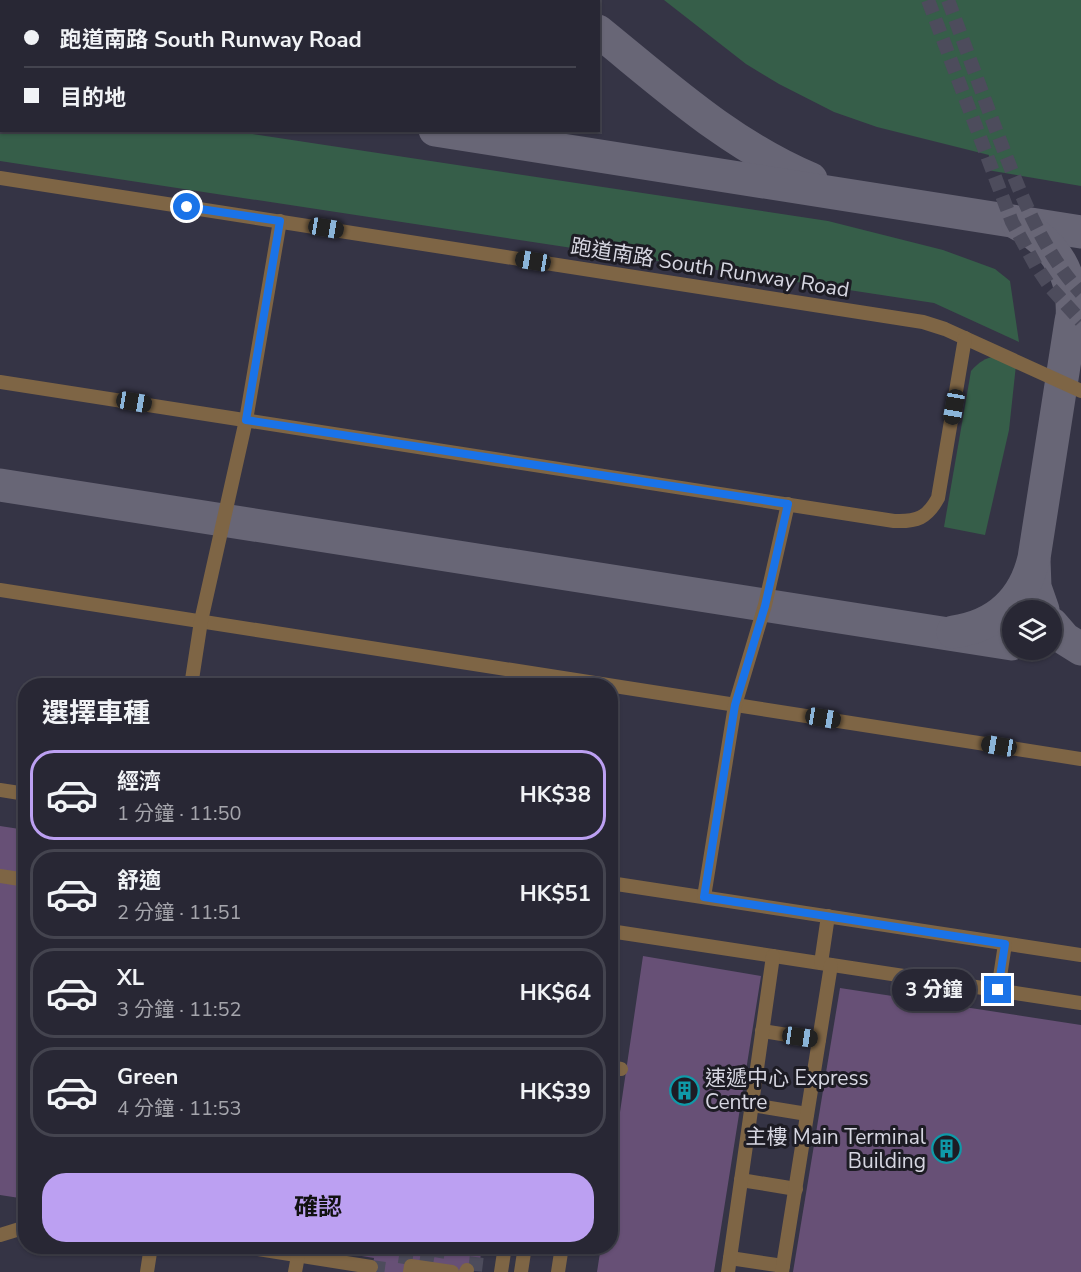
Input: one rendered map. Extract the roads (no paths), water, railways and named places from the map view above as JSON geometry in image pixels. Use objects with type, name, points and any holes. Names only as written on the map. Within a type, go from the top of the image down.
[{"type":"lane","name":"跑道南路 South Runway Road","points":[[0,178],[923,322],[945,329],[1081,391]]},
{"type":"lane","points":[[192,678],[201,621],[246,420],[280,221]]},
{"type":"lane","points":[[0,382],[911,522],[923,517],[932,509],[938,498],[965,338]]},
{"type":"lane","points":[[704,897],[735,705],[765,606],[788,504]]},
{"type":"lane","points":[[0,590],[563,678]]},
{"type":"lane","points":[[618,687],[1081,759]]},
{"type":"lane","points":[[0,790],[18,793]]},
{"type":"lane","points":[[0,876],[18,879]]},
{"type":"lane","points":[[618,884],[1081,955]]},
{"type":"lane","points":[[773,956],[729,1265],[783,1269],[819,1040],[828,916]]},
{"type":"lane","points":[[618,932],[1081,1003]]},
{"type":"lane","points":[[998,990],[1005,944]]},
{"type":"lane","points":[[762,1031],[819,1040]]},
{"type":"lane","points":[[752,1105],[807,1114]]},
{"type":"lane","points":[[741,1180],[796,1189]]},
{"type":"lane","points":[[0,1235],[18,1229]]},
{"type":"lane","points":[[147,1272],[150,1254]]},
{"type":"lane","points":[[285,1254],[371,1267]]},
{"type":"lane","points":[[501,1272],[504,1254]]},
{"type":"lane","points":[[521,1272],[524,1254]]},
{"type":"lane","points":[[558,1272],[561,1254]]},
{"type":"lane","points":[[295,1272],[297,1256]]},
{"type":"lane","points":[[410,1272],[411,1266],[452,1272]]},
{"type":"tunnel","points":[[928,0],[1012,222],[1051,288],[1081,321]]},
{"type":"tunnel","points":[[948,0],[1021,194],[1053,256],[1081,293]]},
{"type":"tunnel","points":[[399,1256],[436,1262],[438,1254]]},
{"type":"tunnel","points":[[475,1271],[477,1254]]},
{"type":"tunnel","points":[[371,1267],[386,1269],[386,1272]]},
{"type":"place","name":"速遞中心 Express Centre","points":[[684,1090]]},
{"type":"place","name":"主樓 Main Terminal Building","points":[[947,1149]]}]
